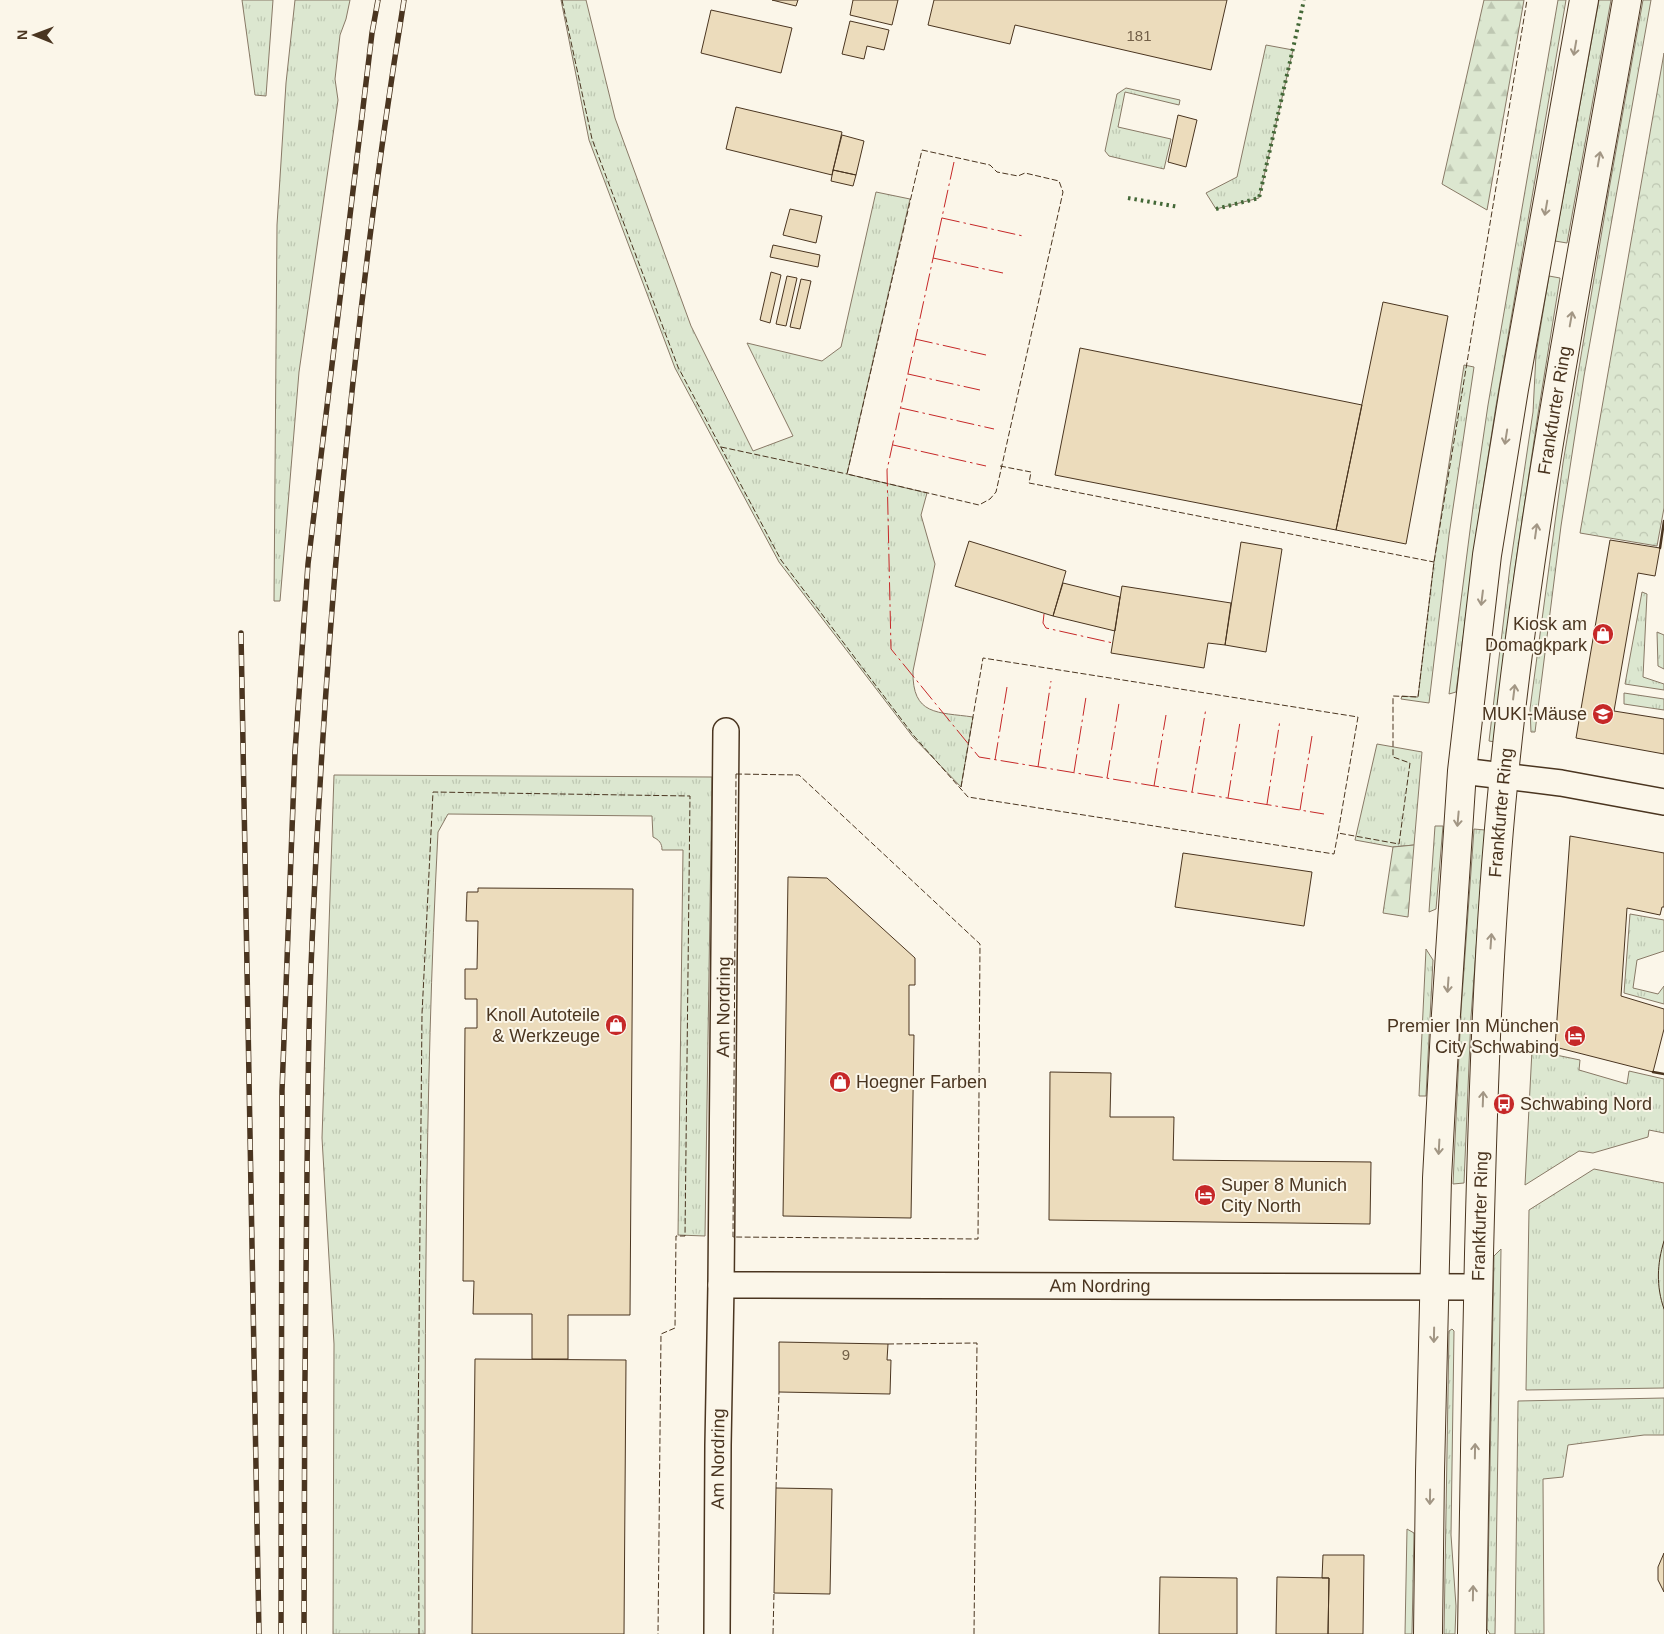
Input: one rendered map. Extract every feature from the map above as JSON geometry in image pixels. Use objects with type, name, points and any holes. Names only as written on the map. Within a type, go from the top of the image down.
[{"type":"main road","points":[[1428,1634],[1437,1178],[1462,771],[1487,555],[1514,389],[1584,0]]},
{"type":"main road","name":"Frankfurter Ring","points":[[1472,1634],[1484,1071],[1491,939],[1504,775],[1545,471],[1627,0]]},
{"type":"street","name":"Am Nordring","points":[[717,1634],[726,731]]},
{"type":"street","points":[[1462,771],[1561,783],[1664,802]]},
{"type":"street","name":"Am Nordring","points":[[721,1285],[1478,1287]]},
{"type":"green space","points":[[242,0],[273,0],[266,96],[255,95]]},
{"type":"green space","points":[[295,0],[350,0],[340,35],[335,79],[338,100],[299,372],[280,601],[274,601],[277,225],[286,83]]},
{"type":"green space","points":[[561,0],[586,0],[615,118],[691,326],[753,451],[793,436],[747,343],[822,361],[841,347],[876,192],[910,199],[847,474],[927,493],[921,515],[935,564],[913,671],[914,686],[922,704],[929,709],[973,717],[961,787],[913,737],[779,562],[675,368],[589,140]]},
{"type":"green space","points":[[1484,0],[1524,0],[1487,210],[1442,184]]},
{"type":"green space","points":[[1558,0],[1566,0],[1496,406],[1480,508],[1456,692],[1449,694],[1488,405]]},
{"type":"green space","points":[[1599,0],[1611,0],[1567,243],[1555,241]]},
{"type":"green space","points":[[1643,0],[1651,0],[1584,376],[1561,526],[1535,732],[1531,732],[1530,709],[1563,463]]},
{"type":"green space","points":[[1266,45],[1293,50],[1259,198],[1216,209],[1206,193],[1237,177]]},
{"type":"green space","points":[[1664,53],[1664,508],[1657,546],[1580,533]]},
{"type":"green space","points":[[1126,88],[1180,100],[1179,105],[1125,92],[1118,127],[1171,139],[1164,169],[1109,156],[1105,151],[1117,94]]},
{"type":"green space","points":[[1549,276],[1560,278],[1515,568],[1495,742],[1489,741],[1510,567],[1533,412],[1536,354]]},
{"type":"green space","points":[[1464,365],[1474,367],[1449,535],[1429,703],[1401,699],[1402,696],[1418,697],[1434,562]]},
{"type":"green space","points":[[1642,592],[1647,594],[1643,677],[1664,684],[1664,690],[1625,684]]},
{"type":"green space","points":[[1657,632],[1664,635],[1664,669],[1658,666]]},
{"type":"green space","points":[[1624,693],[1664,699],[1664,710],[1624,704]]},
{"type":"green space","points":[[1377,744],[1422,752],[1414,845],[1393,847],[1355,840]]},
{"type":"green space","points":[[334,775],[712,777],[705,1236],[678,1235],[683,850],[662,850],[660,842],[653,837],[652,816],[448,814],[438,832],[433,932],[428,1133],[425,1333],[425,1634],[333,1634],[334,1344],[322,1138]]},
{"type":"green space","points":[[1435,826],[1443,826],[1436,909],[1429,912]]},
{"type":"green space","points":[[1474,829],[1485,830],[1471,1017],[1464,1183],[1453,1184],[1461,1011]]},
{"type":"green space","points":[[1414,845],[1408,917],[1383,913],[1393,847]]},
{"type":"green space","points":[[1630,914],[1664,920],[1664,951],[1637,960],[1633,988],[1658,994],[1664,986],[1664,1004],[1624,993]]},
{"type":"green space","points":[[1426,949],[1433,960],[1426,1096],[1419,1096]]},
{"type":"green space","points":[[1532,1050],[1580,1060],[1579,1070],[1627,1084],[1629,1071],[1664,1079],[1664,1133],[1649,1130],[1648,1137],[1593,1153],[1579,1151],[1525,1185]]},
{"type":"green space","points":[[1594,1169],[1664,1183],[1664,1388],[1526,1390],[1529,1210]]},
{"type":"green space","points":[[1501,1249],[1495,1634],[1490,1634],[1487,1629],[1494,1256]]},
{"type":"green space","points":[[1452,1329],[1454,1331],[1451,1535],[1456,1606],[1455,1634],[1444,1634],[1449,1331]]},
{"type":"green space","points":[[1664,1398],[1664,1435],[1644,1435],[1568,1445],[1563,1477],[1543,1479],[1544,1634],[1515,1634],[1518,1401]]},
{"type":"green space","points":[[1407,1529],[1414,1533],[1412,1634],[1405,1634]]},
{"type":"building","points":[[772,0],[798,0],[796,6]]},
{"type":"building","points":[[853,0],[898,0],[892,25],[850,15]]},
{"type":"building","points":[[934,0],[1227,0],[1211,70],[1015,25],[1010,44],[928,25]]},
{"type":"building","points":[[711,10],[792,28],[781,73],[701,53]]},
{"type":"building","points":[[850,21],[889,30],[884,50],[867,46],[864,59],[842,54]]},
{"type":"building","points":[[736,107],[842,132],[832,175],[726,149]]},
{"type":"building","points":[[1178,115],[1197,120],[1186,167],[1168,162]]},
{"type":"building","points":[[842,135],[864,141],[856,175],[833,170]]},
{"type":"building","points":[[833,170],[856,175],[853,186],[831,181]]},
{"type":"building","points":[[790,209],[822,216],[816,243],[783,235]]},
{"type":"building","points":[[773,245],[820,255],[818,267],[770,257]]},
{"type":"building","points":[[771,272],[781,275],[770,323],[760,320]]},
{"type":"building","points":[[787,276],[797,278],[786,326],[776,324]]},
{"type":"building","points":[[801,279],[811,281],[800,329],[790,327]]},
{"type":"building","points":[[1383,302],[1448,316],[1406,544],[1336,530]]},
{"type":"building","points":[[1080,348],[1362,405],[1336,530],[1055,475]]},
{"type":"building","points":[[1610,540],[1660,548],[1655,576],[1638,573],[1614,711],[1664,719],[1664,754],[1576,738]]},
{"type":"building","points":[[969,541],[1066,571],[1053,616],[955,586]]},
{"type":"building","points":[[1241,542],[1282,549],[1266,652],[1225,645]]},
{"type":"building","points":[[1063,583],[1120,597],[1115,631],[1053,616]]},
{"type":"building","points":[[1122,586],[1231,603],[1225,645],[1208,643],[1204,668],[1111,653]]},
{"type":"building","points":[[1570,836],[1664,853],[1664,907],[1662,907],[1660,915],[1627,908],[1621,996],[1664,1009],[1664,1029],[1653,1072],[1555,1047]]},
{"type":"building","points":[[1183,853],[1312,872],[1304,926],[1175,907]]},
{"type":"building","points":[[788,877],[827,878],[915,958],[915,985],[909,985],[909,1035],[914,1035],[911,1218],[783,1216]]},
{"type":"building","points":[[478,888],[633,889],[630,1315],[568,1315],[568,1359],[532,1359],[532,1314],[473,1314],[474,1281],[463,1281],[465,1028],[477,1028],[477,999],[465,999],[465,969],[477,969],[478,921],[466,921],[467,892],[478,892]]},
{"type":"building","points":[[1050,1072],[1111,1073],[1110,1117],[1174,1117],[1173,1160],[1371,1162],[1370,1224],[1049,1220]]},
{"type":"building","points":[[779,1342],[888,1344],[887,1360],[891,1360],[890,1394],[779,1392]]},
{"type":"building","points":[[475,1359],[626,1360],[624,1634],[472,1634]]},
{"type":"building","points":[[776,1488],[832,1489],[830,1594],[774,1593]]},
{"type":"building","points":[[1664,1553],[1664,1592],[1658,1580],[1658,1567]]},
{"type":"building","points":[[1323,1555],[1364,1555],[1363,1634],[1328,1634],[1329,1578],[1322,1578]]},
{"type":"building","points":[[1160,1577],[1237,1578],[1237,1634],[1159,1634]]},
{"type":"building","points":[[1277,1577],[1329,1578],[1328,1634],[1276,1634]]},
{"type":"tram line","points":[[1664,1241],[1658,1275],[1664,1309]]},
{"type":"railway","points":[[281,1634],[282,1091],[295,752],[308,564],[372,33],[378,0]]},
{"type":"railway","points":[[304,1634],[309,1044],[311,967],[324,724],[332,603],[355,361],[369,241],[404,0]]},
{"type":"railway","points":[[241,633],[259,1634]]},
{"type":"hedge","points":[[1216,209],[1259,198],[1304,0]]},
{"type":"hedge","points":[[1128,198],[1179,207]]},
{"type":"fence","points":[[562,0],[592,139],[678,367],[781,560],[914,736],[968,797],[1334,854],[1338,833],[1399,844],[1410,763],[1393,757],[1393,696],[1418,697],[1434,562],[1527,0]]},
{"type":"fence","points":[[922,150],[990,165],[997,172],[1018,176],[1025,173],[1059,181],[1063,192],[996,492],[990,499],[979,505],[847,474],[922,150]]},
{"type":"fence","points":[[721,447],[847,474]]},
{"type":"fence","points":[[1000,466],[1031,472],[1029,483],[1434,562]]},
{"type":"fence","points":[[961,787],[983,658],[1358,717],[1338,833]]},
{"type":"fence","points":[[736,774],[799,775],[980,944],[978,1239],[733,1237],[736,774]]},
{"type":"fence","points":[[419,1634],[418,1438],[422,1014],[433,792],[690,796],[685,1236],[676,1236],[675,1328],[661,1334],[658,1634]]},
{"type":"fence","points":[[888,1344],[977,1343],[974,1634]]},
{"type":"fence","points":[[776,1488],[779,1392]]},
{"type":"fence","points":[[773,1634],[774,1593]]},
{"type":"wall","points":[[1660,548],[1664,521]]},
{"type":"wall","points":[[1653,1072],[1664,1074]]},
{"type":"power","points":[[954,162],[887,470],[891,649],[979,757],[1324,814]]},
{"type":"power","points":[[942,218],[1023,236]]},
{"type":"power","points":[[933,258],[1003,273]]},
{"type":"power","points":[[915,339],[986,355]]},
{"type":"power","points":[[908,374],[980,390]]},
{"type":"power","points":[[901,408],[994,429]]},
{"type":"power","points":[[893,445],[986,466]]},
{"type":"power","points":[[1044,614],[1043,623],[1046,628],[1113,643]]},
{"type":"power","points":[[1038,767],[1051,681]]},
{"type":"power","points":[[995,760],[1007,687]]},
{"type":"power","points":[[1074,772],[1086,697]]},
{"type":"power","points":[[1107,778],[1119,703]]},
{"type":"power","points":[[1192,792],[1206,708]]},
{"type":"power","points":[[1154,786],[1166,715]]},
{"type":"power","points":[[1267,804],[1280,720]]},
{"type":"power","points":[[1228,798],[1240,722]]},
{"type":"power","points":[[1300,810],[1312,736]]},
{"type":"place","name":"Kiosk am Domagkpark","points":[[1603,634]]},
{"type":"place","name":"MUKI-Mäuse","points":[[1603,714]]},
{"type":"place","name":"Knoll Autoteile & Werkzeuge","points":[[616,1025]]},
{"type":"place","name":"Premier Inn München City Schwabing","points":[[1575,1036]]},
{"type":"place","name":"Hoegner Farben","points":[[840,1082]]},
{"type":"place","name":"Schwabing Nord","points":[[1504,1104]]},
{"type":"place","name":"Super 8 Munich City North","points":[[1205,1195]]}]
